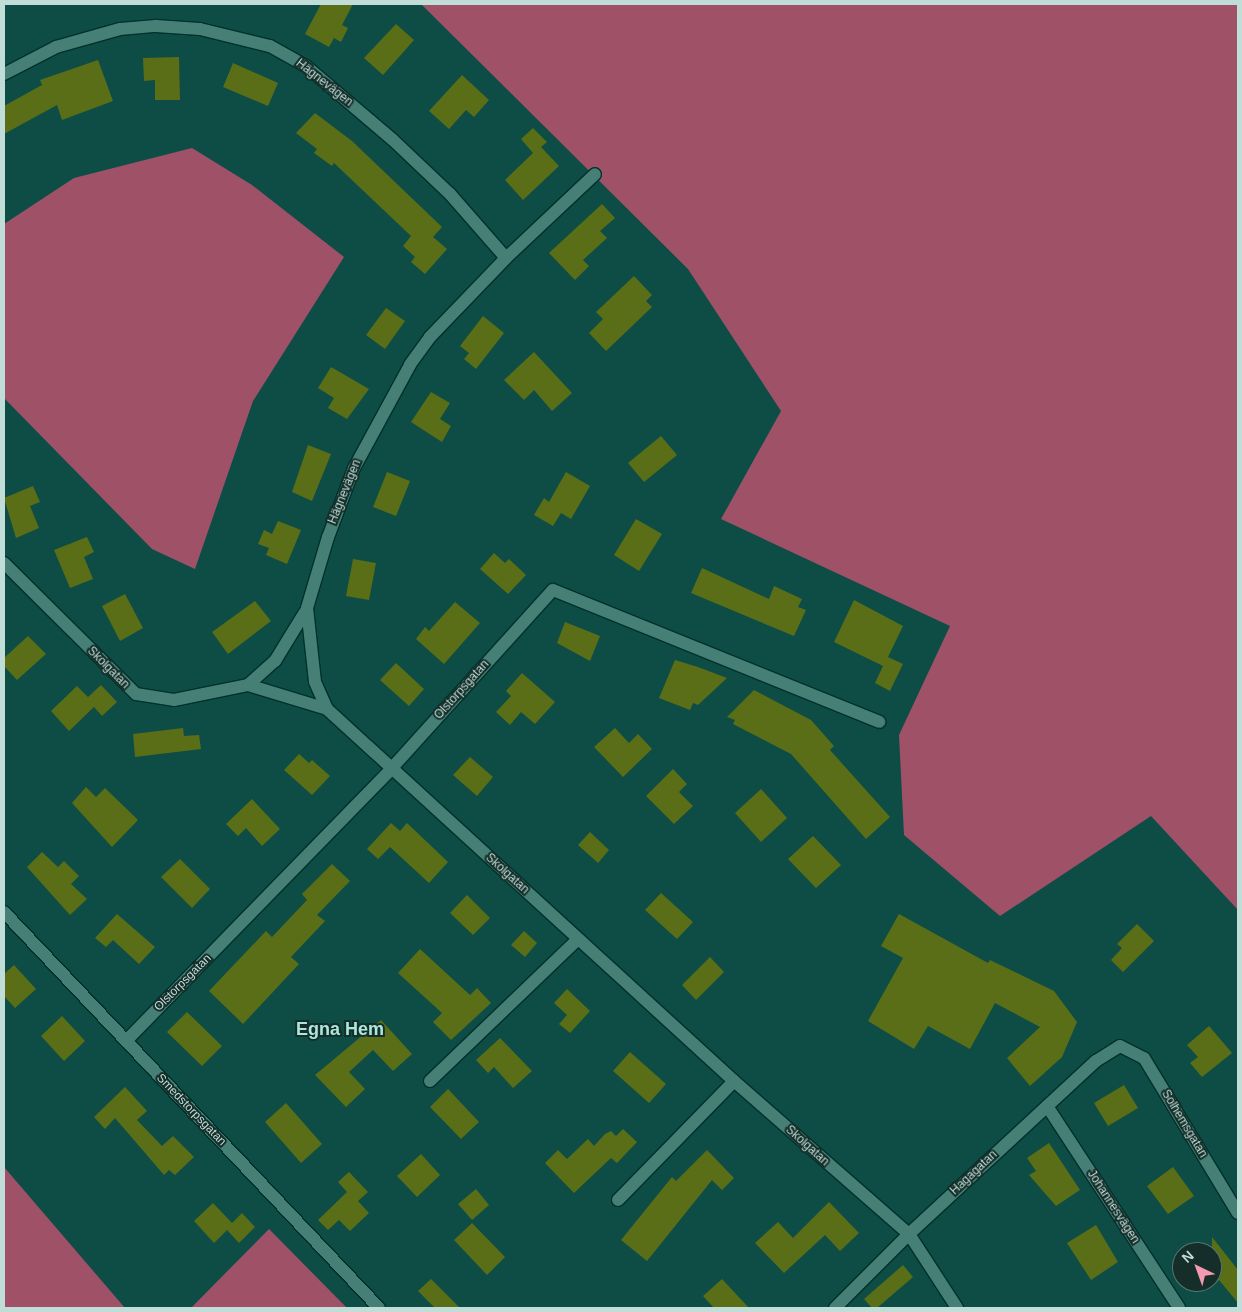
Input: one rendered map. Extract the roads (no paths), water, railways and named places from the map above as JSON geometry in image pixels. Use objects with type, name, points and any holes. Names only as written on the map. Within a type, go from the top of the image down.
[{"type":"street","name":"Hägnevägen","points":[[4,74],[56,47],[120,29],[156,26],[200,29],[270,46],[306,66],[386,134],[450,194],[506,258]]},
{"type":"street","name":"Hägnevägen","points":[[327,709],[315,682],[307,608],[328,537],[354,468],[394,392],[430,338],[506,258],[595,174]]},
{"type":"street","name":"Skolgatan","points":[[4,563],[136,694],[167,700],[248,685],[327,709],[734,1081],[909,1234],[957,1308]]},
{"type":"street","name":"Olstorpsgatan","points":[[126,1041],[391,769],[553,590],[879,722]]},
{"type":"street","points":[[248,685],[275,661],[307,608]]},
{"type":"street","name":"Smedstorpsgatan","points":[[4,912],[379,1308]]},
{"type":"street","points":[[430,1081],[578,939]]},
{"type":"street","name":"Hagagatan","points":[[835,1308],[909,1234],[1047,1106],[1096,1061],[1120,1046]]},
{"type":"street","name":"Solhemsgatan","points":[[1120,1046],[1144,1058],[1238,1212]]},
{"type":"street","points":[[618,1200],[734,1081]]},
{"type":"street","name":"Johannesvägen","points":[[1047,1106],[1179,1308]]},
{"type":"district","name":"Egna Hem","points":[[340,1029]]}]
